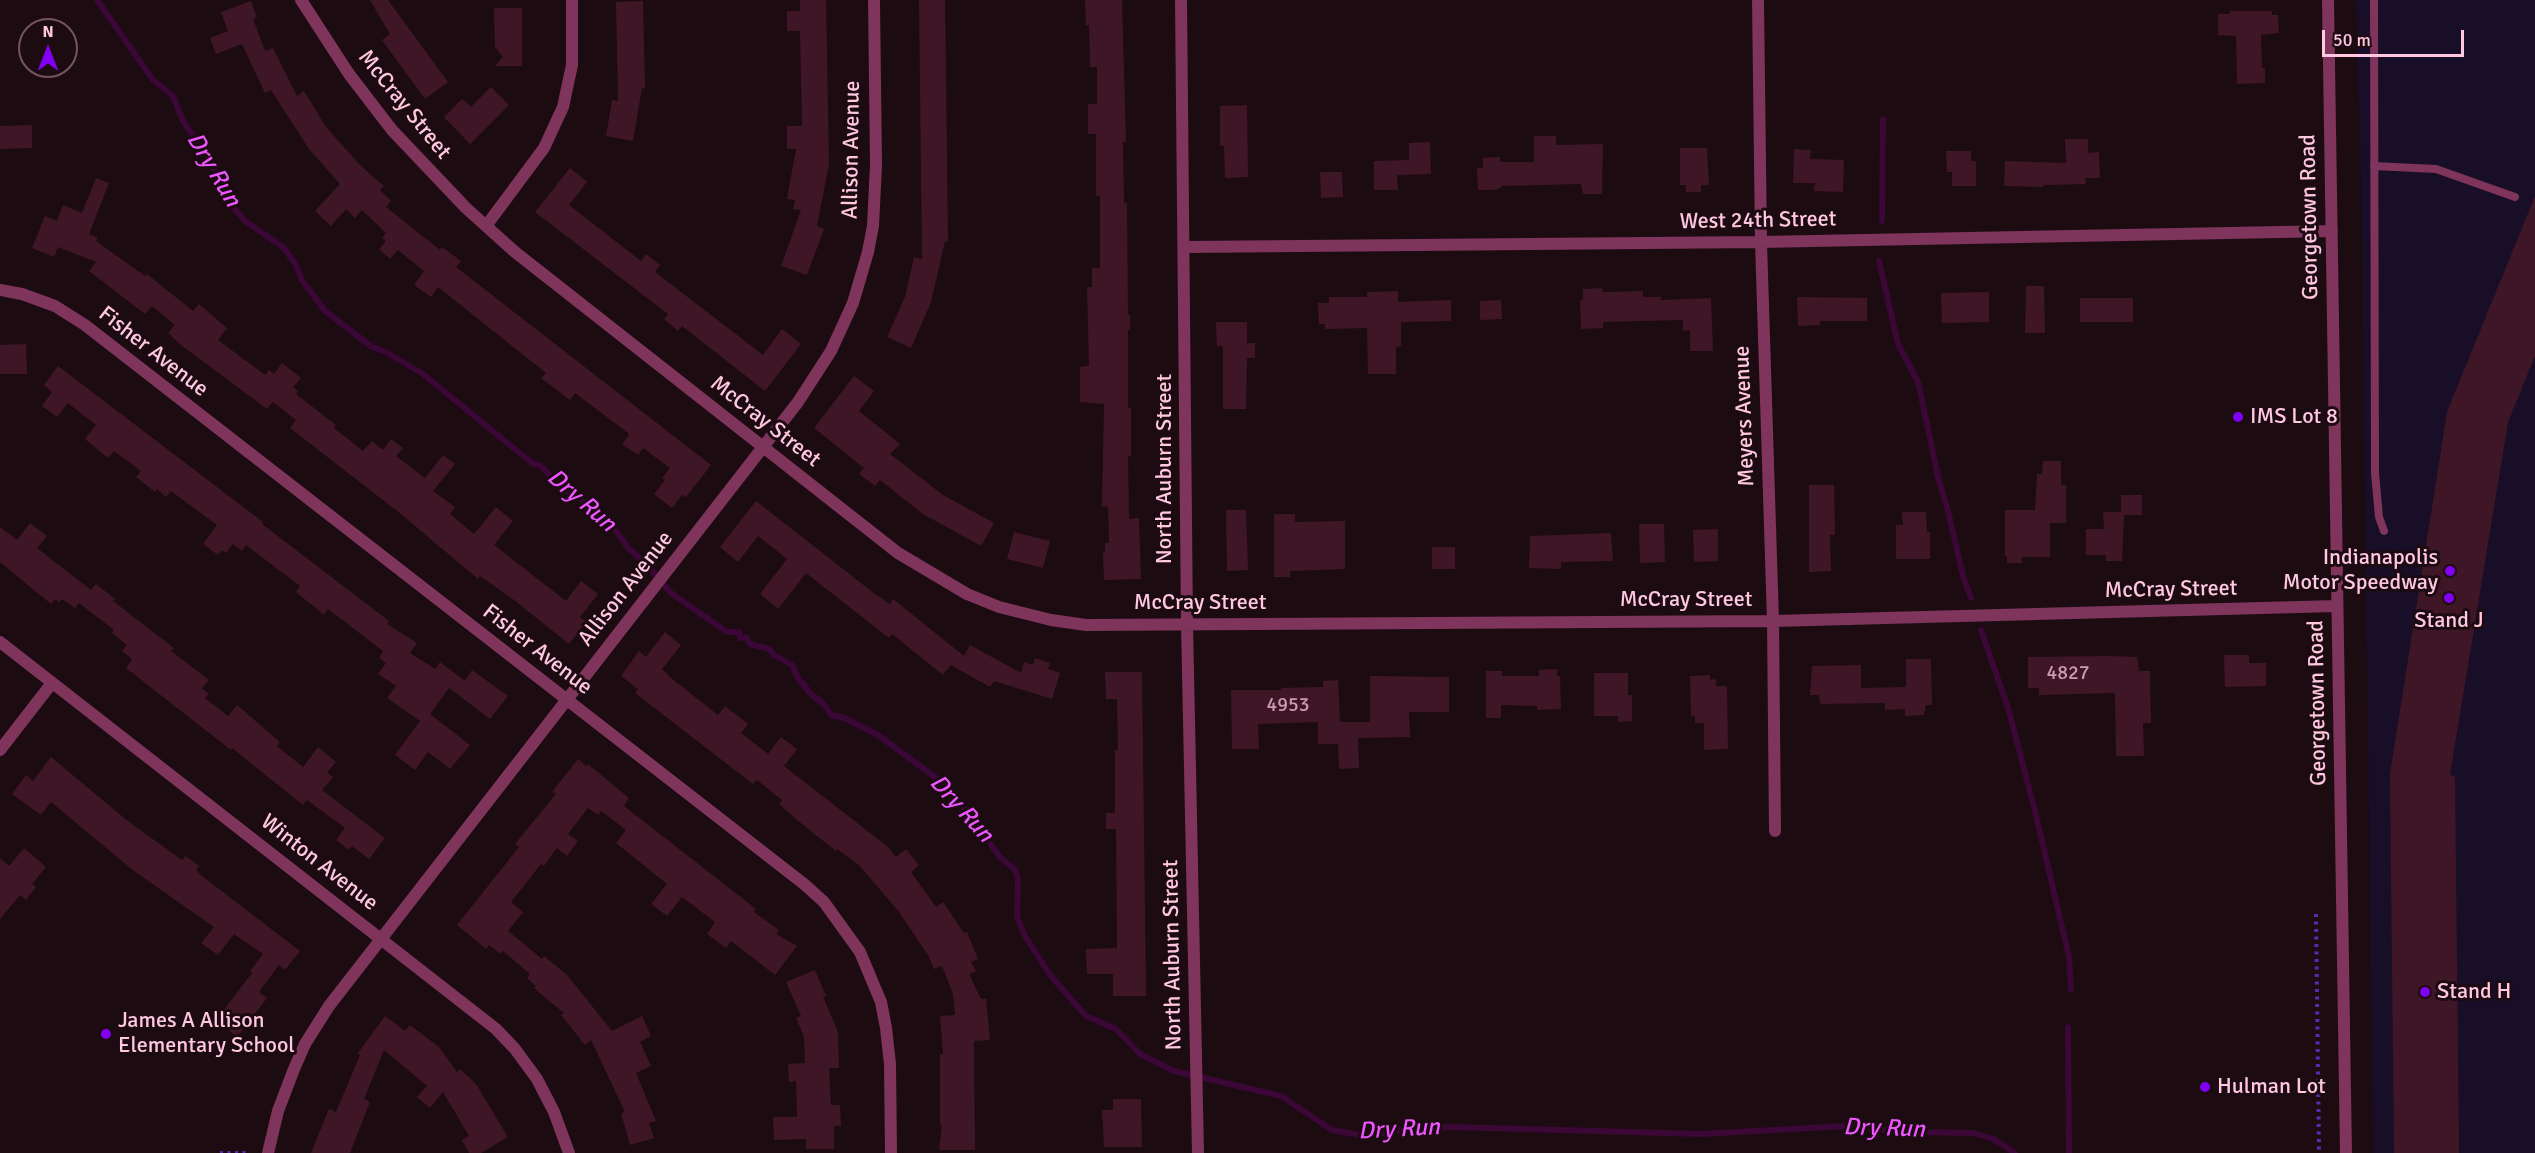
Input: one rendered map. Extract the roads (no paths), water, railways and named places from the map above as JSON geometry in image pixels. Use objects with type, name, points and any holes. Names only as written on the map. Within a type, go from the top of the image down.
[{"type":"street","name":"McCray Street","points":[[301,0],[349,74],[392,130],[428,170],[515,252],[898,553],[967,594],[999,607],[1051,620],[1086,625],[1773,621],[2337,606]]},
{"type":"street","points":[[486,226],[544,148],[563,107],[572,65],[572,0]]},
{"type":"street","name":"Allison Avenue","points":[[268,1153],[286,1086],[305,1044],[329,1006],[763,447],[813,381],[831,351],[853,303],[873,226],[876,182],[874,0]]},
{"type":"street","name":"North Auburn Street","points":[[1181,0],[1187,624],[1198,1153]]},
{"type":"street","name":"Meyers Avenue","points":[[1758,0],[1761,242],[1773,621],[1775,831]]},
{"type":"street","name":"Georgetown Road","points":[[2328,0],[2346,1153]]},
{"type":"street","name":"West 24th Street","points":[[1185,247],[1761,242],[2332,231]]},
{"type":"street","name":"Fisher Avenue","points":[[0,291],[22,294],[55,306],[85,325],[804,884],[824,902],[860,952],[872,977],[885,1019],[890,1064],[891,1153]]},
{"type":"street","name":"Winton Avenue","points":[[0,642],[474,1010],[515,1049],[546,1095],[562,1129],[569,1153]]},
{"type":"street","points":[[0,750],[52,683]]},
{"type":"lane","points":[[2374,0],[2375,473],[2379,517],[2384,531]]},
{"type":"lane","points":[[2374,166],[2436,169],[2515,197]]},
{"type":"waterway","name":"Dry Run","points":[[97,0],[153,80],[173,96],[183,121],[212,164],[226,199],[245,221],[284,248],[296,265],[302,280],[325,311],[372,347],[386,352],[423,374],[533,464],[540,465],[561,488],[581,499],[602,515],[629,549],[645,563],[671,593],[727,632],[739,632],[740,638],[746,637],[750,644],[769,649],[774,655],[792,665],[798,678],[811,694],[824,704],[831,715],[845,718],[878,735],[939,780],[957,798],[1000,857],[1015,870],[1018,879],[1017,917],[1025,936],[1050,975],[1086,1016],[1116,1029],[1140,1054],[1174,1071],[1281,1096],[1332,1130],[1365,1136],[1408,1129],[1453,1127],[1702,1134],[1845,1126],[1904,1132],[1973,1133],[1993,1139],[2015,1153]]},
{"type":"waterway","points":[[1882,221],[1883,119]]},
{"type":"waterway","points":[[1879,261],[1898,344],[1918,382],[1939,481],[1963,576],[1971,598]]},
{"type":"waterway","points":[[1981,630],[2008,708],[2035,811],[2069,957],[2071,989]]},
{"type":"waterway","points":[[2068,1027],[2069,1153]]},
{"type":"place","name":"IMS Lot 8","points":[[2238,417]]},
{"type":"place","name":"Indianapolis Motor Speedway","points":[[2450,571]]},
{"type":"place","name":"Stand J","points":[[2449,598]]},
{"type":"place","name":"Stand H","points":[[2425,992]]},
{"type":"place","name":"James A Allison Elementary School","points":[[106,1034]]},
{"type":"place","name":"Hulman Lot","points":[[2205,1087]]}]
